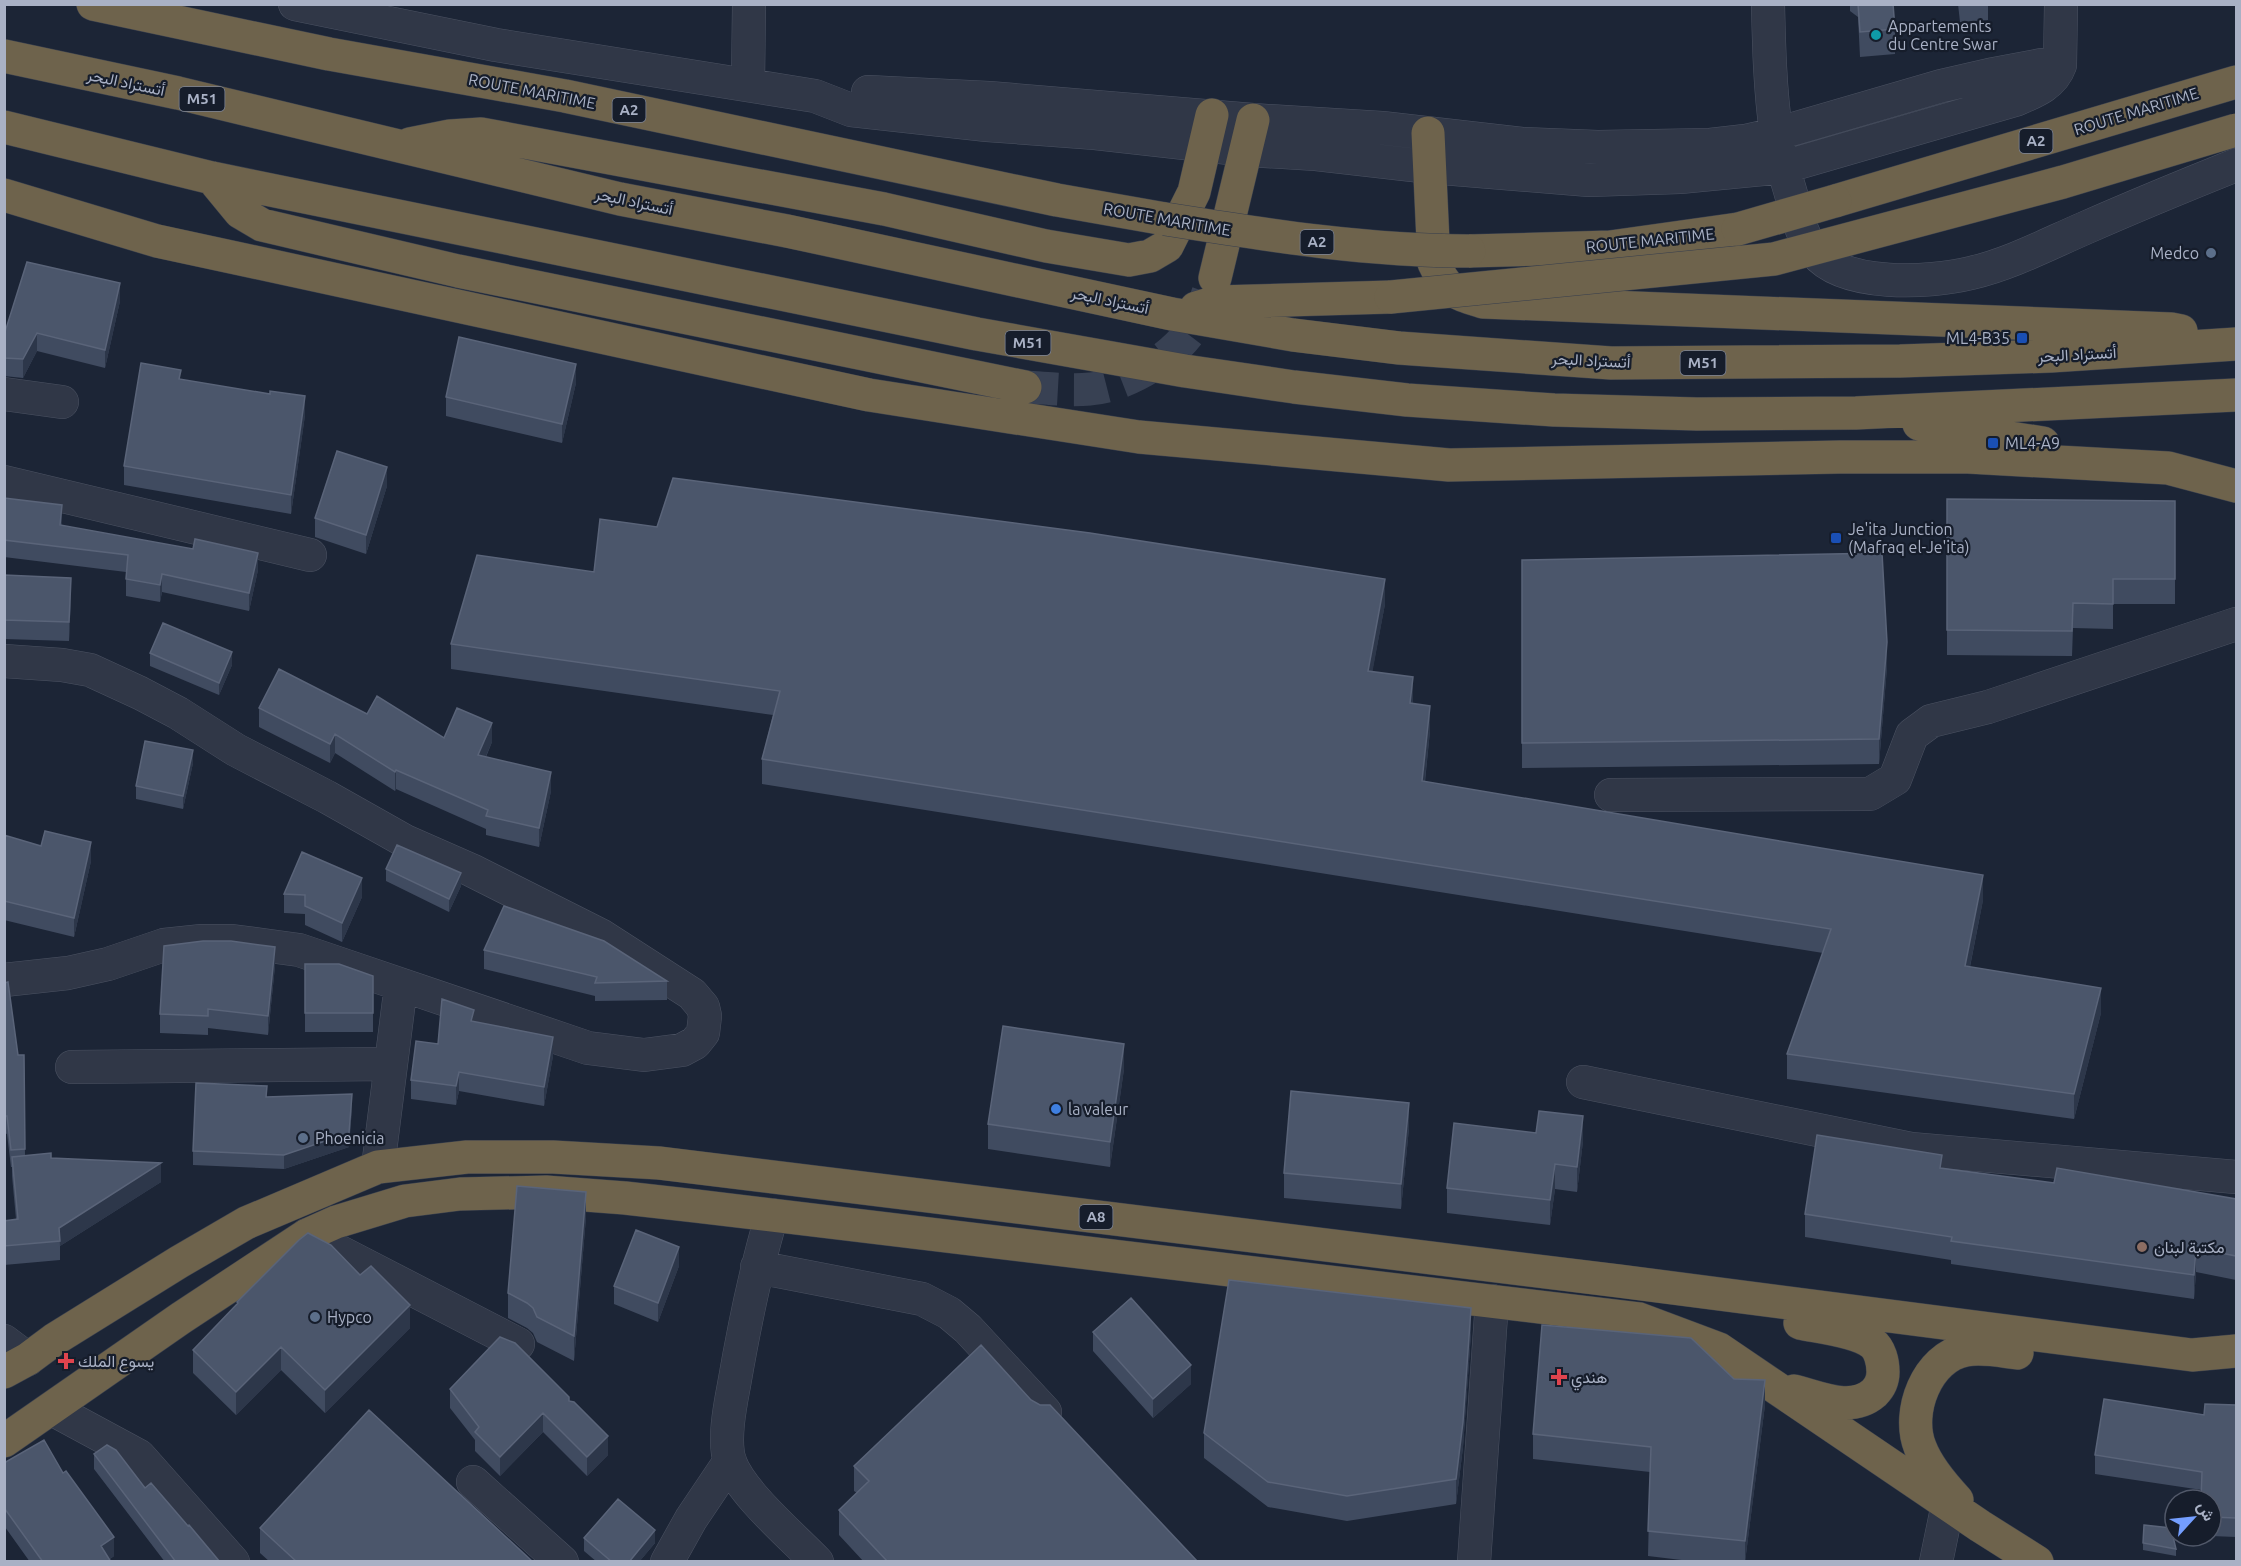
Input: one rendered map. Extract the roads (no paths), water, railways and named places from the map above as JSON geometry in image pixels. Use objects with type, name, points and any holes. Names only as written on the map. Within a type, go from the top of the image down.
[{"type":"highway","name":"ROUTE MARITIME","points":[[93,4],[329,54],[565,96],[1057,200],[1291,239],[1409,251],[1610,247],[1738,229],[2236,82]]},
{"type":"highway","name":"أتستراد البحر","points":[[4,56],[178,93],[620,199],[787,231],[1172,314],[1293,335],[1399,348],[1611,363],[1911,361],[2051,356],[2231,345]]},
{"type":"highway","name":"M51","points":[[4,127],[212,178],[977,334],[1185,371],[1294,387],[1407,400],[1554,410],[1697,414],[1856,413],[2236,395]]},
{"type":"highway","points":[[398,146],[450,136],[481,134],[884,209],[1046,246],[1129,260],[1150,256],[1167,246],[1194,192],[1209,130]]},
{"type":"highway","points":[[1172,314],[1216,302],[1391,297],[1774,259],[2063,182],[2236,130]]},
{"type":"highway","points":[[1428,133],[1434,263],[1442,282],[1458,294],[1483,302],[2171,329],[2231,345]]},
{"type":"highway","points":[[1215,278],[1250,135]]},
{"type":"highway","points":[[212,178],[240,212],[262,225],[458,271],[1025,387]]},
{"type":"highway","points":[[4,195],[157,241],[869,395],[1139,437],[1449,465],[1828,457],[1968,457],[2168,468],[2236,476]]},
{"type":"highway","points":[[1856,413],[2019,438],[2168,468],[2236,486]]},
{"type":"highway","name":"A8","points":[[12,1357],[55,1339],[246,1223],[378,1167],[467,1157],[553,1157],[659,1163],[1619,1281],[2192,1355],[2236,1351]]},
{"type":"highway","name":"A8","points":[[4,1441],[181,1318],[307,1235],[336,1222],[405,1201],[460,1194],[546,1192],[625,1198],[772,1215],[1638,1319],[1719,1349],[1980,1526],[2037,1562]]},
{"type":"highway","points":[[1619,1281],[1651,1291],[1856,1336],[1871,1342],[1878,1349],[1882,1361],[1882,1381],[1878,1388],[1862,1401],[1854,1403],[1842,1403],[1772,1385]]},
{"type":"highway","points":[[1980,1526],[1946,1487],[1919,1446],[1917,1412],[1927,1378],[1939,1364],[1964,1350],[1977,1349],[2123,1362],[2192,1355]]},
{"type":"street","points":[[295,4],[496,45],[815,96],[850,91],[977,97],[1250,135],[1316,154],[1430,167],[1589,180],[1680,177],[1784,167],[2015,100],[2043,87],[2055,76],[2060,64],[2061,4]]},
{"type":"street","points":[[748,85],[749,4]]},
{"type":"street","points":[[1768,4],[1770,80],[1776,134],[1802,230],[1820,258],[1851,275],[1865,278],[1918,280],[1970,274],[2236,165]]},
{"type":"street","points":[[1250,135],[1382,128],[1522,144],[1599,147],[1710,145],[1745,141],[1776,134],[1941,86],[2011,70],[2060,64]]},
{"type":"street","points":[[4,394],[62,402]]},
{"type":"street","points":[[4,482],[310,555]]},
{"type":"street","points":[[1611,795],[1870,794],[1895,779],[1912,735],[1931,721],[1988,706],[2236,624]]},
{"type":"street","points":[[4,662],[62,664],[90,670],[178,713],[236,750],[405,841],[471,870],[602,936],[692,994],[703,1007],[705,1016],[703,1033],[682,1050],[644,1055],[588,1048],[299,950],[232,942],[202,941],[164,945],[108,964],[68,973],[4,980]]},
{"type":"street","points":[[378,1167],[401,985]]},
{"type":"street","points":[[72,1067],[391,1064]]},
{"type":"street","points":[[1583,1082],[1911,1149],[2236,1177]]},
{"type":"street","points":[[772,1215],[745,1318],[728,1433],[730,1461],[742,1483],[817,1562]]},
{"type":"street","points":[[307,1235],[518,1344]]},
{"type":"street","points":[[757,1268],[922,1299],[950,1314],[968,1329],[1045,1412]]},
{"type":"street","points":[[1474,1562],[1492,1301]]},
{"type":"street","points":[[52,1409],[139,1456],[234,1562]]},
{"type":"street","points":[[666,1562],[691,1519],[730,1461]]},
{"type":"street","points":[[473,1482],[562,1562]]},
{"type":"street","points":[[1936,1562],[1948,1504]]},
{"type":"tunnel","points":[[1025,387],[1090,389],[1118,383],[1133,376],[1162,359],[1185,338],[1198,319],[1208,293]]},
{"type":"place","name":"Appartements du Centre Swar","points":[[1876,35]]},
{"type":"place","name":"Medco","points":[[2211,253]]},
{"type":"place","name":"ML4-B35","points":[[2022,338]]},
{"type":"place","name":"ML4-A9","points":[[1993,443]]},
{"type":"place","name":"Je'ita Junction (Mafraq el-Je'ita)","points":[[1836,538]]},
{"type":"place","name":"la valeur","points":[[1056,1109]]},
{"type":"place","name":"Phoenicia","points":[[303,1138]]},
{"type":"place","name":"مكتبة لبنان","points":[[2142,1247]]},
{"type":"place","name":"Hypco","points":[[315,1317]]},
{"type":"place","name":"يسوع الملك","points":[[66,1361]]},
{"type":"place","name":"هندي","points":[[1559,1377]]}]
